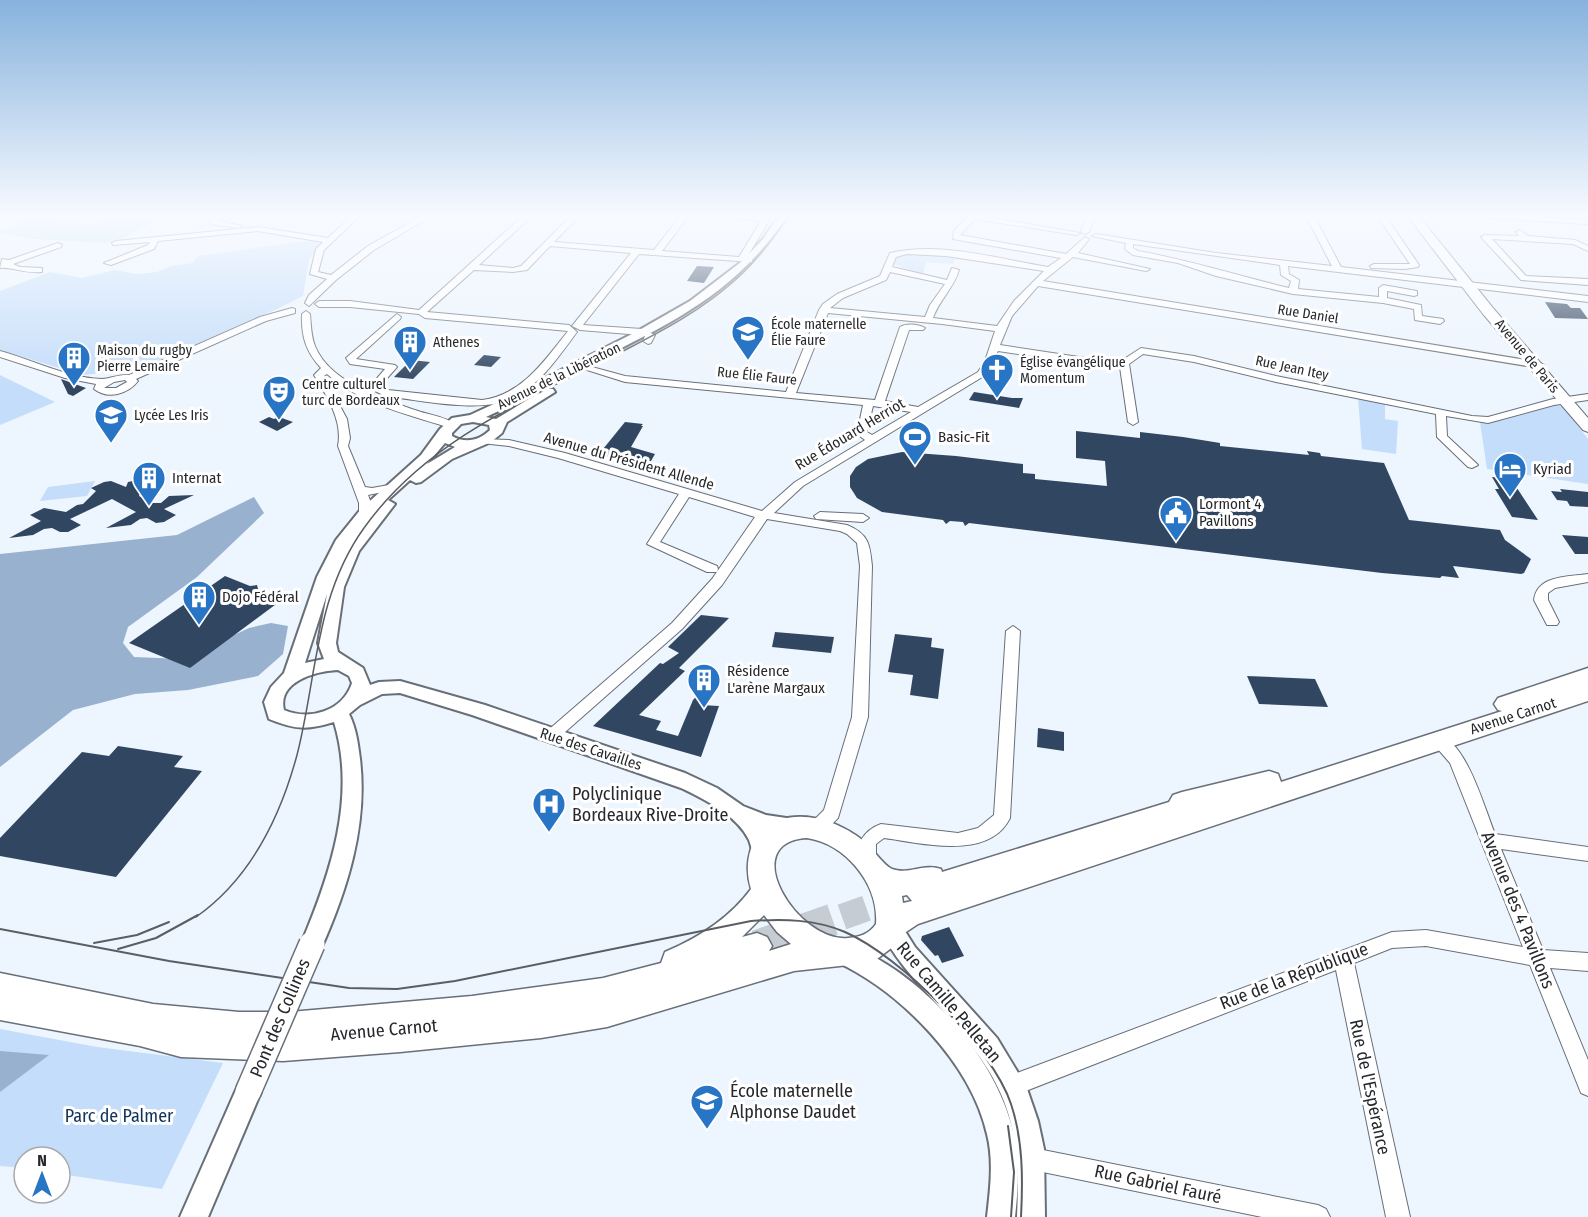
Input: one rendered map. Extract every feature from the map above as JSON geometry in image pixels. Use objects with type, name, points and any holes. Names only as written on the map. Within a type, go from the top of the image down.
[{"type":"main road","name":"Avenue de Paris","points":[[1458,271],[1497,312],[1536,365]]},
{"type":"main road","name":"Avenue de Paris","points":[[1460,271],[1536,365],[1588,419]]},
{"type":"main road","name":"Avenue de Paris","points":[[1568,400],[1588,427]]},
{"type":"main road","name":"Avenue Carnot","points":[[1269,781],[1588,676]]},
{"type":"main road","name":"Avenue Carnot","points":[[1241,804],[1588,692]]},
{"type":"main road","points":[[837,953],[800,936],[783,919],[765,891],[762,874],[763,856],[767,845],[779,833],[805,827],[836,836],[873,868],[902,884],[910,884],[1129,815],[1269,781]]},
{"type":"main road","points":[[1241,804],[1141,829],[921,895],[1135,822],[1233,795],[1269,781]]},
{"type":"main road","points":[[146,1033],[181,1041],[283,1045],[400,1038],[541,1023],[606,1012],[664,998],[794,957],[867,950],[884,937],[890,927],[909,914],[1241,804]]},
{"type":"main road","points":[[873,868],[890,906],[890,927]]},
{"type":"main road","points":[[74,1001],[243,1019],[294,1018],[475,1002],[602,983],[656,969],[700,950],[739,923],[765,891]]},
{"type":"main road","name":"Avenue Carnot","points":[[0,987],[153,1019],[190,1024],[290,1027],[472,1011],[603,992],[760,951],[662,988],[605,1002],[540,1013],[343,1034],[286,1038],[146,1033],[0,1005]]},
{"type":"street","points":[[313,271],[317,276],[333,278]]},
{"type":"street","points":[[342,271],[316,292],[306,329],[309,343],[316,357],[326,369],[348,384],[447,430],[451,442],[478,442]]},
{"type":"street","points":[[0,354],[68,375],[103,382],[117,378],[130,378],[263,319],[292,311],[297,306],[397,317],[419,314],[468,271]]},
{"type":"street","points":[[397,317],[351,358],[353,362],[392,367],[377,384],[377,388],[385,393],[491,402],[527,384],[621,271]]},
{"type":"street","name":"Avenue de la Libération","points":[[447,430],[618,342],[646,337],[710,294],[735,271]]},
{"type":"street","name":"Avenue de la Libération","points":[[478,442],[497,428],[502,419],[712,300],[750,271]]},
{"type":"street","points":[[790,394],[824,310],[832,300],[883,278],[888,271]]},
{"type":"street","points":[[897,271],[950,283]]},
{"type":"street","points":[[872,439],[862,434],[862,430],[900,347],[915,321],[950,283],[955,271]]},
{"type":"street","name":"Rue Édouard Herriot","points":[[551,736],[677,626],[717,582],[735,552],[767,512],[805,480],[981,374],[988,366],[998,329],[1049,271]]},
{"type":"street","points":[[1209,271],[1293,291],[1383,300],[1418,307],[1418,318],[1440,321]]},
{"type":"street","points":[[1285,271],[1285,275],[1295,280],[1293,291]]},
{"type":"street","points":[[1364,271],[1588,299]]},
{"type":"street","points":[[1517,271],[1524,278],[1588,282]]},
{"type":"street","name":"Rue Daniel","points":[[1037,284],[1536,365]]},
{"type":"street","points":[[1383,300],[1383,288],[1414,293]]},
{"type":"street","points":[[312,308],[350,304],[419,314],[575,329],[624,330],[646,337]]},
{"type":"street","points":[[915,321],[918,307],[932,305]]},
{"type":"street","points":[[824,310],[998,329]]},
{"type":"street","points":[[575,329],[581,335],[618,342],[624,330]]},
{"type":"street","name":"Rue Jean Itey","points":[[993,347],[1108,365],[1124,363],[1141,351],[1488,420],[1588,397]]},
{"type":"street","points":[[1124,363],[1133,422]]},
{"type":"street","points":[[326,369],[319,375],[330,392],[345,429],[346,439],[343,446],[365,503],[365,512]]},
{"type":"street","name":"Rue Élie Faure","points":[[592,370],[626,379],[902,406],[920,411]]},
{"type":"street","points":[[1441,412],[1442,437],[1472,465]]},
{"type":"street","points":[[473,418],[489,419],[497,428]]},
{"type":"street","name":"Avenue du Président Allende","points":[[497,428],[504,435],[567,449],[767,512]]},
{"type":"street","points":[[292,676],[320,588],[345,538],[365,512],[430,452],[447,430]]},
{"type":"street","points":[[341,664],[320,665],[292,676],[274,695],[276,714],[289,721],[302,723],[321,720],[339,713],[356,699],[361,689],[362,679],[358,672],[341,664],[328,652],[328,633],[336,587],[352,550],[378,514],[402,490],[447,456],[478,442]]},
{"type":"street","name":"Avenue du Président Allende","points":[[478,442],[551,452],[686,493],[767,512]]},
{"type":"street","points":[[359,490],[372,492],[389,488]]},
{"type":"street","points":[[686,493],[653,544],[712,569]]},
{"type":"street","points":[[767,512],[863,518]]},
{"type":"street","points":[[767,512],[843,528],[859,536],[865,549],[866,583],[860,717],[832,813],[822,823],[805,827]]},
{"type":"street","points":[[1552,622],[1541,600],[1542,591],[1551,584],[1588,578]]},
{"type":"street","points":[[873,868],[868,841],[881,831],[958,840],[983,834],[1002,819],[1010,651],[1013,631]]},
{"type":"street","name":"Rue des Cavailles","points":[[358,672],[368,676],[408,679],[457,698],[478,710]]},
{"type":"street","name":"Rue des Cavailles","points":[[356,699],[373,690],[392,686],[478,710],[692,783],[734,810],[771,824],[805,827]]},
{"type":"street","name":"Pont des Collines","points":[[194,1217],[337,881],[351,824],[353,774],[344,725],[339,713]]},
{"type":"street","name":"Avenue des 4 Pavillons","points":[[1438,740],[1457,760],[1588,1086]]},
{"type":"street","name":"Rue des Cavailles","points":[[734,810],[757,835],[763,856]]},
{"type":"street","points":[[1490,840],[1588,854]]},
{"type":"street","name":"Rue Camille Pelletan","points":[[890,927],[903,951],[970,1026],[1003,1067],[1013,1086],[1021,1103],[1033,1159],[1031,1217]]},
{"type":"street","name":"Rue de la République","points":[[1013,1086],[1392,940],[1426,938],[1537,958],[1588,962]]},
{"type":"street","name":"Rue Camille Pelletan","points":[[837,953],[862,961],[900,988],[935,1022],[980,1079],[1001,1134],[1004,1170],[1001,1217]]},
{"type":"street","name":"Rue de l'Espérance","points":[[1343,957],[1398,1217]]},
{"type":"street","name":"Rue Gabriel Fauré","points":[[1033,1159],[1318,1217]]},
{"type":"green space","points":[[112,271],[136,274],[307,271],[303,296],[145,366],[125,371],[82,375],[0,350],[0,291],[50,272],[82,278]]},
{"type":"green space","points":[[0,375],[55,402],[0,425]]},
{"type":"green space","points":[[1358,397],[1385,402],[1385,419],[1398,421],[1396,454],[1362,449]]},
{"type":"green space","points":[[1558,405],[1563,407],[1588,439],[1588,484],[1487,469],[1480,422],[1503,420]]},
{"type":"green space","points":[[95,481],[87,496],[40,501],[48,487]]},
{"type":"green space","name":"Parc de Palmer","points":[[0,1029],[97,1047],[223,1063],[162,1189],[72,1176],[72,1145],[12,1145],[12,1167],[0,1166]]},
{"type":"shaded area","points":[[254,497],[264,513],[197,577],[128,627],[123,643],[134,657],[183,659],[249,628],[271,623],[288,626],[283,654],[258,676],[188,690],[135,694],[73,710],[0,767],[0,554],[177,535]]},
{"type":"shaded area","points":[[0,1051],[49,1055],[0,1092]]},
{"type":"building","points":[[694,271],[712,271],[704,283],[687,281]]},
{"type":"building","points":[[1545,302],[1580,308],[1588,319],[1555,318]]},
{"type":"building","points":[[484,355],[501,357],[491,367],[474,365]]},
{"type":"building","name":"Athenes","points":[[411,360],[430,362],[413,379],[394,377]]},
{"type":"building","points":[[61,379],[86,388],[73,396],[68,394]]},
{"type":"building","name":"Église évangélique Momentum","points":[[974,392],[1023,398],[1019,408],[969,400]]},
{"type":"building","points":[[269,417],[274,419],[279,417],[293,422],[277,431],[259,422]]},
{"type":"building","points":[[625,422],[643,424],[631,447],[655,454],[647,468],[599,454]]},
{"type":"building","points":[[1076,431],[1140,438],[1140,432],[1220,443],[1220,446],[1309,455],[1307,451],[1320,453],[1321,456],[1384,463],[1409,520],[1500,530],[1505,540],[1531,559],[1524,573],[1521,574],[1453,566],[1459,578],[1382,573],[969,523],[965,526],[963,522],[950,521],[946,524],[943,520],[882,512],[857,498],[850,487],[850,476],[856,467],[868,459],[902,452],[1023,464],[1023,473],[1035,474],[1035,479],[1107,486],[1105,461],[1076,458]]},
{"type":"building","name":"Kyriad","points":[[1492,477],[1511,479],[1538,520],[1512,517],[1495,489],[1499,489]]},
{"type":"building","name":"Internat","points":[[147,478],[139,496],[153,503],[161,503],[169,496],[194,495],[164,509],[176,515],[164,522],[156,523],[147,518],[140,519],[131,525],[106,528],[136,512],[112,499],[70,519],[81,525],[68,532],[60,532],[52,528],[44,529],[33,535],[9,538],[41,521],[30,515],[44,508],[66,512],[83,504],[96,491],[91,488],[104,482],[111,481],[126,487],[128,482]]},
{"type":"building","points":[[1560,489],[1588,492],[1588,507],[1570,506],[1567,501],[1557,500],[1551,491],[1562,492]]},
{"type":"building","points":[[1562,535],[1588,537],[1588,554],[1575,554]]},
{"type":"building","name":"Dojo Fédéral","points":[[225,576],[250,586],[257,585],[258,589],[283,599],[190,668],[129,643]]},
{"type":"building","name":"Résidence L'arène Margaux","points":[[701,615],[729,618],[679,668],[685,671],[639,715],[661,721],[656,730],[678,736],[693,700],[710,682],[701,705],[719,706],[701,757],[593,726],[660,663],[663,664],[679,653],[668,647]]},
{"type":"building","name":"Résidence L'arène Margaux","points":[[775,632],[834,637],[831,653],[772,647]]},
{"type":"building","points":[[895,634],[932,638],[931,647],[944,649],[938,699],[910,695],[913,675],[888,672]]},
{"type":"building","points":[[1247,676],[1315,679],[1328,707],[1259,704]]},
{"type":"building","points":[[1038,728],[1064,732],[1064,751],[1037,747]]},
{"type":"building","points":[[118,746],[183,756],[174,767],[202,771],[116,877],[0,856],[0,838],[82,752],[109,756]]},
{"type":"building","points":[[949,927],[964,956],[942,963],[938,955],[935,956],[921,940],[922,936]]},
{"type":"tunnel","points":[[842,917],[901,896]]},
{"type":"tunnel","points":[[757,946],[846,915]]},
{"type":"tram line","points":[[196,917],[232,885],[247,866],[272,824],[282,802],[297,755],[320,638],[336,581],[348,554],[364,528],[390,496],[451,444],[484,423],[683,318],[709,301],[745,271]]},
{"type":"tram line","points":[[118,949],[156,938],[198,915]]},
{"type":"tram line","points":[[0,929],[169,961],[349,988],[397,989],[455,981],[751,921],[799,921],[834,928],[867,944],[917,982],[965,1031],[985,1056],[1001,1081],[1015,1118],[1021,1160],[1021,1217]]},
{"type":"tram line","points":[[94,943],[137,935],[169,922]]},
{"type":"tram line","points":[[1008,1126],[1014,1172],[1011,1217]]},
{"type":"place","name":"École maternelle Élie Faure","points":[[748,361]]},
{"type":"place","name":"Athenes","points":[[410,371]]},
{"type":"place","name":"Maison du rugby Pierre Lemaire","points":[[74,387]]},
{"type":"place","name":"Église évangélique Momentum","points":[[997,399]]},
{"type":"place","name":"Centre culturel turc de Bordeaux","points":[[279,421]]},
{"type":"place","name":"Lycée Les Iris","points":[[111,444]]},
{"type":"place","name":"Basic-Fit","points":[[915,466]]},
{"type":"place","name":"Kyriad","points":[[1510,498]]},
{"type":"place","name":"Internat","points":[[149,507]]},
{"type":"place","name":"Lormont 4 Pavillons","points":[[1176,542]]},
{"type":"place","name":"Dojo Fédéral","points":[[199,626]]},
{"type":"place","name":"Résidence L'arène Margaux","points":[[704,709]]},
{"type":"place","name":"Polyclinique Bordeaux Rive-Droite","points":[[549,833]]},
{"type":"place","name":"École maternelle Alphonse Daudet","points":[[707,1130]]}]
